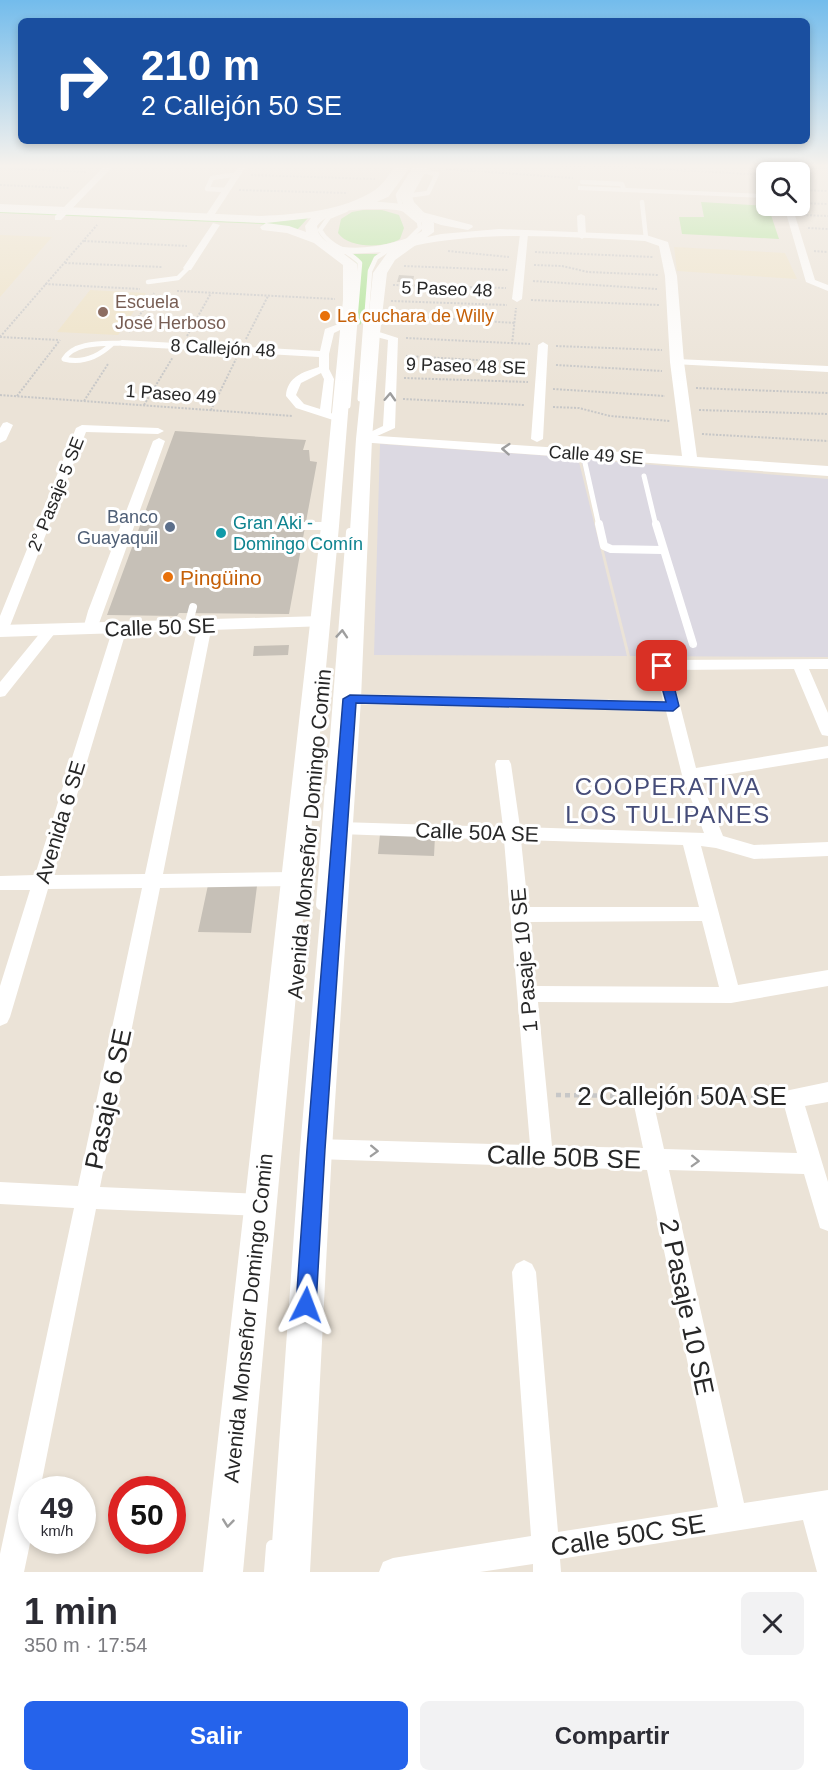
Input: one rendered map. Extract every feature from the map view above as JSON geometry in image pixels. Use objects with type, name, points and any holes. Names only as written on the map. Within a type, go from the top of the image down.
[{"type":"main road","points":[[309,238],[328,245],[387,250],[410,245]]},
{"type":"main road","points":[[319,238],[328,245]]},
{"type":"main road","name":"Avenida Monseñor Domingo Comin","points":[[223,1572],[259,1205],[321,622],[330,526],[332,417],[362,310],[377,284],[380,273],[388,259],[419,238]]},
{"type":"main road","name":"Avenida Monseñor Domingo Comin","points":[[290,1572],[316,1149],[350,699],[364,440],[373,333],[362,310],[350,264],[328,245]]},
{"type":"street","points":[[188,268],[205,238]]},
{"type":"street","points":[[410,245],[436,238]]},
{"type":"street","points":[[517,302],[524,238]]},
{"type":"street","points":[[647,238],[664,244],[669,258],[677,362],[690,461]]},
{"type":"street","points":[[798,238],[812,282],[828,288]]},
{"type":"street","name":"Avenida Monseñor Domingo Comin","points":[[332,417],[328,379],[324,369],[324,354],[329,331],[362,310]]},
{"type":"street","points":[[364,440],[389,428],[393,338],[373,333]]},
{"type":"street","name":"8 Callejón 48","points":[[117,344],[324,354]]},
{"type":"street","points":[[537,439],[543,345]]},
{"type":"street","points":[[677,362],[828,369]]},
{"type":"street","points":[[324,369],[302,377],[294,384],[291,391],[293,400],[300,406],[332,417]]},
{"type":"street","points":[[0,440],[7,425]]},
{"type":"street","name":"2° Pasaje 5 SE","points":[[1,631],[82,428],[159,436],[90,629]]},
{"type":"street","name":"Calle 49 SE","points":[[364,440],[828,471]]},
{"type":"street","name":"Calle 50 SE","points":[[1,631],[321,622]]},
{"type":"street","name":"Pasaje 6 SE","points":[[10,1572],[153,880],[197,625]]},
{"type":"street","name":"Avenida 6 SE","points":[[0,1017],[120,628]]},
{"type":"street","points":[[0,692],[50,630]]},
{"type":"street","points":[[799,664],[828,731]]},
{"type":"street","points":[[716,841],[690,775],[662,666],[828,664]]},
{"type":"street","points":[[350,699],[673,706]]},
{"type":"street","points":[[690,775],[828,752]]},
{"type":"street","name":"1 Pasaje 10 SE","points":[[503,764],[512,833],[542,1156]]},
{"type":"street","name":"Calle 50A SE","points":[[340,828],[690,839],[716,841],[754,852],[828,849]]},
{"type":"street","points":[[690,839],[732,995]]},
{"type":"street","points":[[0,883],[294,879]]},
{"type":"street","points":[[520,915],[710,914]]},
{"type":"street","points":[[527,994],[732,995],[828,978]]},
{"type":"street","name":"2 Callejón 50A SE","points":[[792,1098],[828,1092]]},
{"type":"street","name":"2 Pasaje 10 SE","points":[[642,1096],[734,1518]]},
{"type":"street","points":[[792,1098],[828,1220]]},
{"type":"street","name":"Calle 50B SE","points":[[316,1149],[812,1164]]},
{"type":"street","points":[[0,1193],[259,1205]]},
{"type":"street","points":[[524,1272],[546,1560]]},
{"type":"street","points":[[820,1504],[828,1565]]},
{"type":"street","name":"Calle 50C SE","points":[[393,1572],[546,1560],[734,1518],[820,1504]]},
{"type":"lane","name":"Avenida Monseñor Domingo Comin","points":[[315,777],[361,270],[356,258],[328,245],[324,238]]},
{"type":"lane","name":"Avenida Monseñor Domingo Comin","points":[[320,920],[370,271],[376,258],[410,238]]},
{"type":"lane","points":[[148,282],[178,278],[188,268]]},
{"type":"lane","points":[[117,344],[82,362],[64,359],[66,354],[74,350],[117,344]]},
{"type":"lane","points":[[583,454],[604,546],[611,549],[662,550]]},
{"type":"lane","points":[[644,476],[662,550],[693,644]]},
{"type":"lane","points":[[287,526],[330,526]]},
{"type":"lane","points":[[193,607],[197,625]]},
{"type":"lane","points":[[270,1572],[273,1536]]},
{"type":"path","points":[[0,337],[85,238]]},
{"type":"path","points":[[83,241],[202,246]]},
{"type":"path","points":[[448,251],[592,287],[672,290]]},
{"type":"path","points":[[377,284],[520,269],[669,258]]},
{"type":"path","points":[[64,263],[188,268]]},
{"type":"path","points":[[399,266],[520,269],[562,266],[588,272],[671,276]]},
{"type":"path","points":[[45,284],[156,290]]},
{"type":"path","points":[[167,291],[514,323]]},
{"type":"path","points":[[512,344],[517,302]]},
{"type":"path","name":"5 Paseo 48","points":[[362,310],[517,302],[674,305]]},
{"type":"path","points":[[0,337],[60,340],[17,396]]},
{"type":"path","name":"9 Paseo 48 SE","points":[[391,377],[540,385],[682,398],[783,414],[828,414]]},
{"type":"path","points":[[682,398],[765,392],[828,393]]},
{"type":"path","name":"1 Paseo 49","points":[[0,395],[293,416]]},
{"type":"path","points":[[686,434],[828,441]]},
{"type":"path","name":"2 Callejón 50A SE","points":[[537,1095],[792,1098]]},
{"type":"shaded area","points":[[0,238],[51,238],[0,297]]},
{"type":"shaded area","points":[[674,247],[785,253],[797,279],[677,271]]},
{"type":"shaded area","name":"Escuela José Herboso","points":[[90,290],[146,293],[118,335],[57,332]]},
{"type":"shaded area","points":[[380,444],[578,458],[627,656],[374,655]]},
{"type":"shaded area","points":[[581,459],[828,479],[828,657],[630,656]]},
{"type":"green space","points":[[344,238],[400,238],[377,245],[350,242]]},
{"type":"green space","points":[[348,254],[382,254],[374,258],[364,319],[360,325],[357,320],[360,266]]},
{"type":"building","points":[[399,275],[414,276],[413,282],[397,282]]},
{"type":"building","name":"Gran Aki - Domingo Comín","points":[[175,431],[306,440],[303,450],[309,450],[310,461],[317,462],[289,614],[107,615]]},
{"type":"building","points":[[289,645],[288,655],[253,656],[254,646]]},
{"type":"building","points":[[380,834],[435,836],[434,856],[378,854]]},
{"type":"building","points":[[208,885],[257,886],[251,933],[198,932]]},
{"type":"place","name":"Escuela José Herboso","points":[[103,312]]},
{"type":"place","name":"La cuchara de Willy","points":[[325,316]]},
{"type":"place","name":"Banco Guayaquil","points":[[170,527]]},
{"type":"place","name":"Gran Aki - Domingo Comín","points":[[221,533]]},
{"type":"place","name":"Pingüino","points":[[168,577]]},
{"type":"district","name":"COOPERATIVA LOS TULIPANES","points":[[668,800]]},
{"type":"route","points":[[306,1305],[350,699],[673,706],[662,666]]}]
